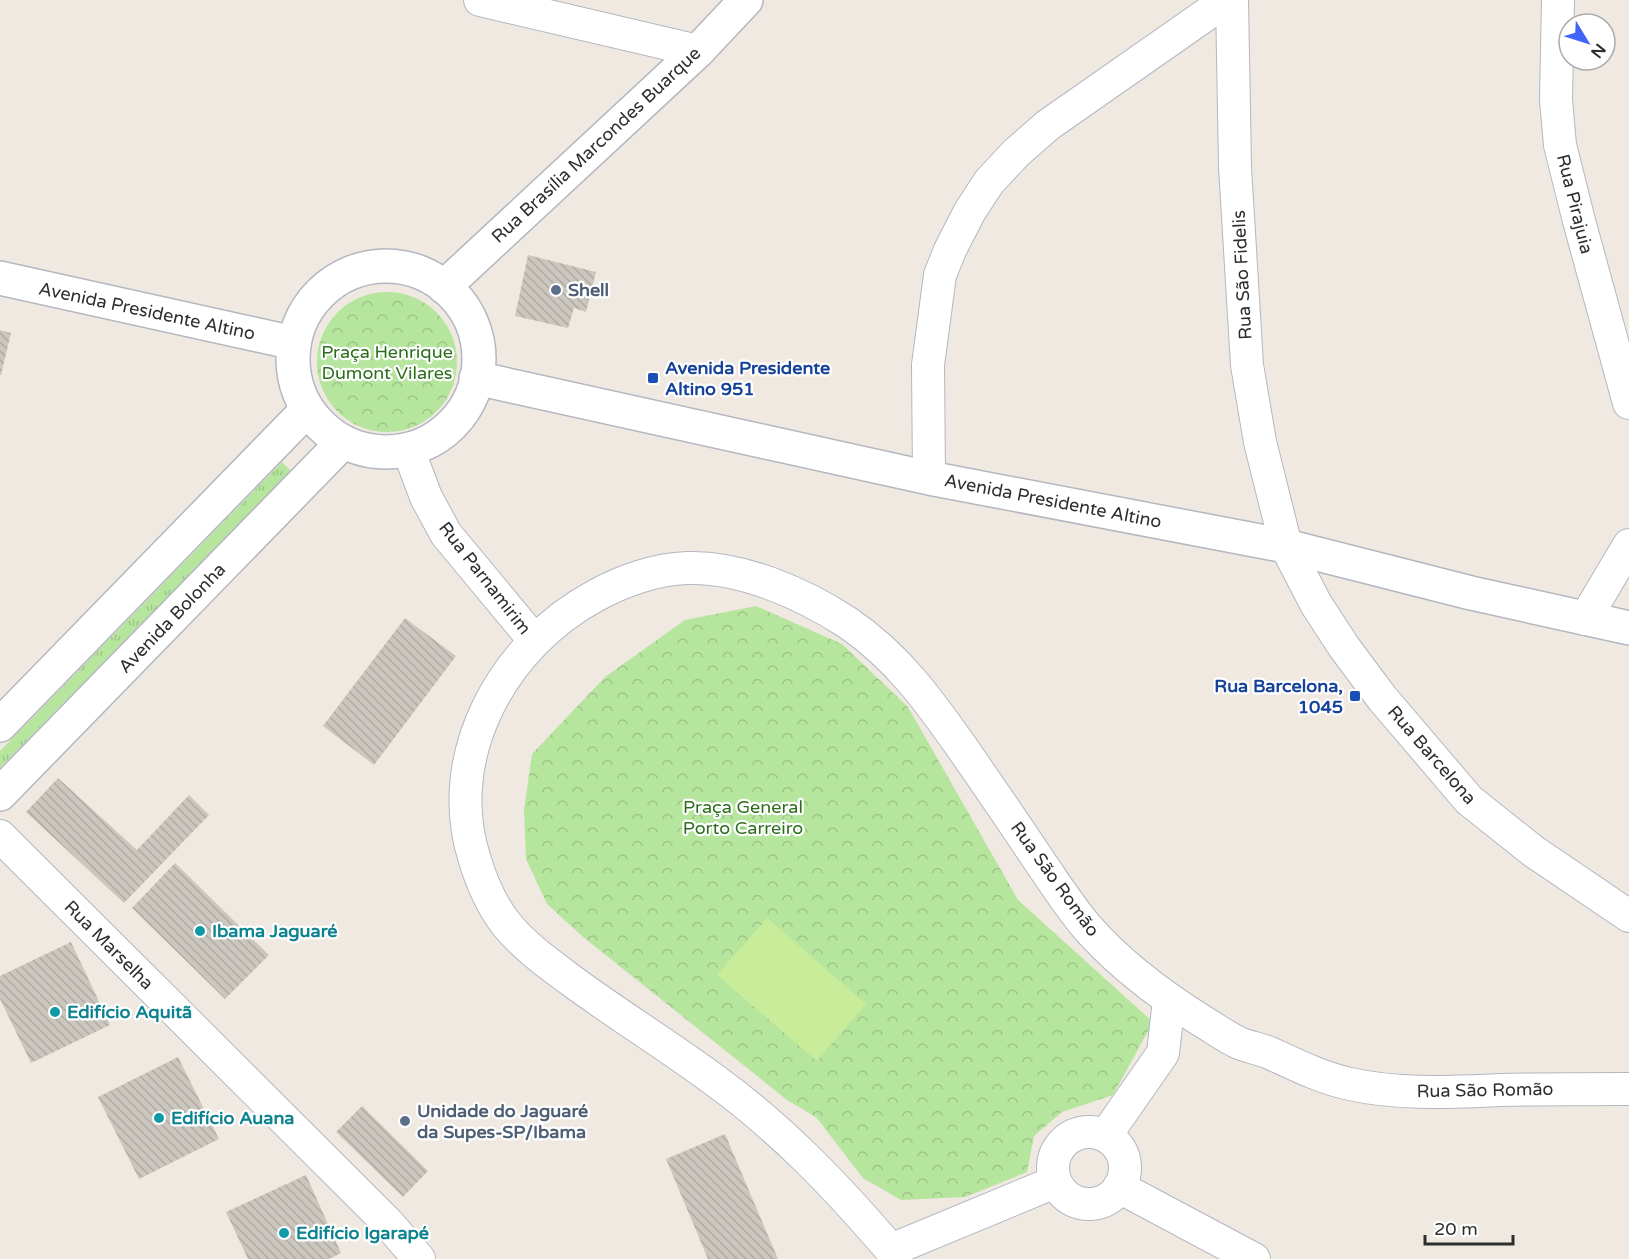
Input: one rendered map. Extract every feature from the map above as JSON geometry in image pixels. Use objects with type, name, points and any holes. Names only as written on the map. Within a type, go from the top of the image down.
[{"type":"main road","name":"Rua Brasília Marcondes Buarque","points":[[444,287],[698,51],[746,0]]},
{"type":"main road","points":[[391,266],[410,269],[428,276],[444,287],[456,298],[473,328],[478,361],[476,378],[467,402],[452,423],[432,439],[408,449],[375,452],[343,442],[317,423],[297,389],[293,366],[294,343],[299,324],[321,292],[336,280],[354,272],[372,267],[391,266]]},
{"type":"main road","name":"Avenida Presidente Altino","points":[[0,278],[294,343]]},
{"type":"main road","name":"Avenida Presidente Altino","points":[[476,378],[929,478],[1286,546],[1471,593],[1629,628]]},
{"type":"main road","points":[[0,725],[308,410]]},
{"type":"main road","name":"Avenida Bolonha","points":[[0,794],[343,442]]},
{"type":"street","points":[[480,0],[698,51]]},
{"type":"street","points":[[929,478],[928,365],[940,275],[970,211],[988,183],[1016,153],[1048,125],[1230,0]]},
{"type":"street","name":"Rua São Fidelis","points":[[1230,0],[1235,167],[1247,365],[1260,442],[1286,546]]},
{"type":"street","name":"Rua Pirajuia","points":[[1558,0],[1556,100],[1560,145],[1629,403]]},
{"type":"street","name":"Rua Parnamirim","points":[[408,449],[426,497],[446,534],[534,640]]},
{"type":"street","points":[[1585,619],[1629,545]]},
{"type":"street","name":"Rua Barcelona","points":[[1286,546],[1316,604],[1344,647],[1382,698],[1469,800],[1533,851],[1629,916]]},
{"type":"street","name":"Rua São Romão","points":[[534,640],[561,617],[593,597],[621,583],[654,573],[687,568],[721,571],[760,580],[797,595],[870,639],[901,668],[930,703],[1084,923],[1134,972],[1169,1000],[1240,1043],[1348,1084],[1387,1090],[1433,1092],[1629,1089]]},
{"type":"street","points":[[534,640],[498,687],[473,743],[466,794],[466,822],[470,846],[479,874],[493,904],[507,924],[545,961],[591,996],[754,1108],[838,1188],[894,1254],[1055,1182]]},
{"type":"street","name":"Rua Marselha","points":[[0,836],[388,1223],[419,1259]]},
{"type":"street","points":[[1106,1135],[1163,1053],[1169,1000]]},
{"type":"street","points":[[1087,1131],[1106,1135],[1114,1141],[1124,1158],[1124,1178],[1113,1195],[1105,1200],[1086,1204],[1076,1202],[1068,1197],[1055,1182],[1052,1172],[1053,1162],[1061,1144],[1068,1137],[1087,1131]]},
{"type":"street","points":[[1119,1187],[1254,1259]]},
{"type":"green space","name":"Praça Henrique Dumont Vilares","points":[[387,292],[414,297],[437,312],[452,335],[457,362],[452,389],[437,412],[414,427],[387,432],[360,427],[337,412],[322,389],[317,362],[322,335],[337,312],[360,297]]},
{"type":"green space","points":[[282,462],[291,471],[0,768],[0,751]]},
{"type":"green space","name":"Praça General Porto Carreiro","points":[[756,606],[842,644],[908,707],[1018,900],[1153,1022],[1113,1095],[1062,1112],[1034,1136],[1027,1172],[965,1197],[901,1200],[863,1178],[816,1117],[787,1100],[582,936],[547,904],[526,859],[524,810],[532,754],[605,677],[685,620]]},
{"type":"green space","points":[[767,918],[866,1004],[817,1061],[717,975]]},
{"type":"building","name":"Shell","points":[[528,255],[596,272],[586,312],[574,308],[568,328],[515,316]]},
{"type":"building","points":[[0,330],[11,333],[1,375],[0,375]]},
{"type":"building","points":[[405,618],[456,656],[374,765],[323,726]]},
{"type":"building","points":[[58,778],[137,850],[189,795],[209,815],[124,903],[26,812]]},
{"type":"building","name":"Ibama Jaguaré","points":[[175,863],[269,955],[225,999],[132,908]]},
{"type":"building","name":"Edifício Aquitã","points":[[71,942],[110,1025],[31,1063],[0,999],[0,976]]},
{"type":"building","name":"Edifício Auana","points":[[178,1057],[219,1139],[139,1179],[98,1097]]},
{"type":"building","points":[[362,1106],[428,1171],[403,1197],[336,1132]]},
{"type":"building","points":[[725,1134],[778,1259],[708,1259],[666,1159]]},
{"type":"building","name":"Edifício Igarapé","points":[[306,1175],[341,1253],[329,1259],[248,1259],[226,1212]]},
{"type":"place","name":"Shell","points":[[556,290]]},
{"type":"place","name":"Avenida Presidente Altino 951","points":[[653,378]]},
{"type":"place","name":"Rua Barcelona, 1045","points":[[1355,696]]},
{"type":"place","name":"Ibama Jaguaré","points":[[200,931]]},
{"type":"place","name":"Edifício Aquitã","points":[[55,1012]]},
{"type":"place","name":"Edifício Auana","points":[[159,1118]]},
{"type":"place","name":"Unidade do Jaguaré da Supes-SP/Ibama","points":[[405,1121]]},
{"type":"place","name":"Edifício Igarapé","points":[[284,1233]]}]
